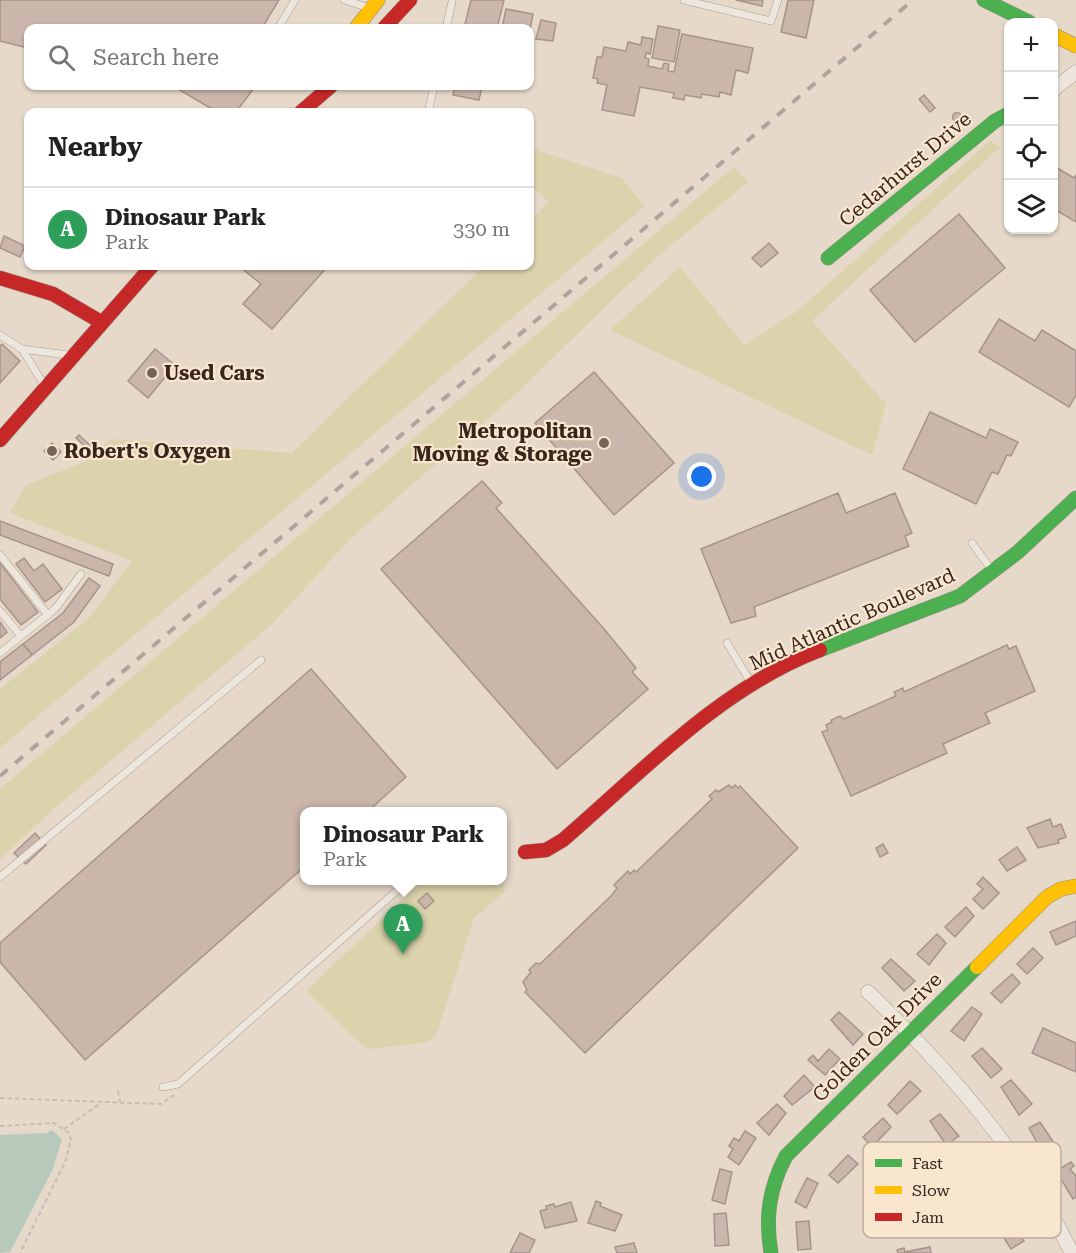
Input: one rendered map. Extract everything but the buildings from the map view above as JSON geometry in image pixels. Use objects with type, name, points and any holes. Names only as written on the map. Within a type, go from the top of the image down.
[{"type":"street","points":[[388,24],[410,0]]},
{"type":"street","points":[[984,0],[1021,18]]},
{"type":"street","points":[[359,24],[375,4]]},
{"type":"street","points":[[1058,37],[1076,46]]},
{"type":"street","points":[[1058,85],[1076,72]]},
{"type":"street","points":[[295,108],[310,90]]},
{"type":"street","points":[[306,108],[326,90]]},
{"type":"street","name":"Cedarhurst Drive","points":[[828,258],[994,121],[1004,116]]},
{"type":"street","points":[[0,440],[6,424],[72,356],[148,270]]},
{"type":"street","points":[[0,278],[50,291],[74,303],[101,322]]},
{"type":"street","name":"Mid Atlantic Boulevard","points":[[525,852],[546,850],[563,840],[682,737],[750,683],[803,656],[960,596],[1018,552],[1076,498]]},
{"type":"street","name":"Golden Oak Drive","points":[[771,1253],[767,1215],[769,1197],[781,1163],[795,1145],[1047,897],[1061,889],[1076,886]]},
{"type":"street","points":[[868,992],[910,1032],[989,1122],[1002,1142]]},
{"type":"street","points":[[1061,1236],[1072,1253]]},
{"type":"lane","points":[[280,24],[295,0]]},
{"type":"lane","points":[[344,0],[375,4]]},
{"type":"lane","points":[[684,0],[771,21],[778,0]]},
{"type":"lane","points":[[447,24],[452,2]]},
{"type":"lane","points":[[429,108],[433,90]]},
{"type":"lane","points":[[0,335],[22,348],[72,356]]},
{"type":"lane","points":[[22,348],[44,386]]},
{"type":"lane","points":[[972,543],[993,571]]},
{"type":"lane","points":[[0,555],[48,615]]},
{"type":"lane","points":[[0,653],[55,609],[81,574]]},
{"type":"lane","points":[[0,611],[21,636]]},
{"type":"lane","points":[[727,643],[750,683]]},
{"type":"lane","points":[[0,877],[261,660]]},
{"type":"lane","points":[[163,1087],[178,1084],[403,885]]},
{"type":"path","points":[[118,1091],[120,1102]]},
{"type":"path","points":[[0,1098],[161,1104],[179,1092]]},
{"type":"path","points":[[64,1129],[103,1102]]},
{"type":"path","points":[[0,1126],[54,1123],[64,1129],[71,1139],[71,1149],[20,1253]]},
{"type":"shaded area","points":[[990,141],[1000,147],[812,321],[886,404],[872,455],[610,330],[680,267],[744,345],[796,312]]},
{"type":"shaded area","points":[[534,149],[621,178],[645,206],[0,748],[0,689],[89,618],[132,561],[10,513],[26,485],[84,462],[111,439],[292,453],[480,270],[534,270],[534,217],[549,202],[534,189]]},
{"type":"shaded area","points":[[734,167],[748,182],[657,257],[508,401],[352,537],[272,624],[49,813],[0,859],[0,789]]},
{"type":"shaded area","points":[[418,885],[504,885],[504,893],[474,918],[437,1033],[429,1042],[370,1049],[359,1042],[306,991]]},
{"type":"shaded area","points":[[52,1130],[62,1139],[53,1169],[10,1252],[0,1253],[0,1135],[47,1133]]},
{"type":"railway","points":[[0,776],[913,0]]},
{"type":"traffic: fast","points":[[984,0],[1021,18]]},
{"type":"traffic: fast","points":[[828,258],[995,121],[1004,116]]},
{"type":"traffic: fast","points":[[820,650],[960,596],[1018,552],[1076,498]]},
{"type":"traffic: fast","points":[[771,1253],[768,1228],[770,1203],[780,1168],[786,1156],[977,967]]},
{"type":"traffic: slow","points":[[359,24],[378,0]]},
{"type":"traffic: slow","points":[[1058,37],[1076,46]]},
{"type":"traffic: slow","points":[[977,967],[1047,897],[1061,889],[1076,886]]},
{"type":"traffic: jam","points":[[388,24],[410,0]]},
{"type":"traffic: jam","points":[[306,108],[326,90]]},
{"type":"traffic: jam","points":[[0,440],[149,270]]},
{"type":"traffic: jam","points":[[0,278],[53,294],[101,322]]},
{"type":"traffic: jam","points":[[525,852],[546,850],[563,840],[653,760],[716,709],[783,666],[820,650]]},
{"type":"place","name":"Used Cars","points":[[152,373]]},
{"type":"place","name":"Metropolitan Moving & Storage","points":[[604,443]]},
{"type":"place","name":"Robert's Oxygen","points":[[52,451]]},
{"type":"place","name":"Dinosaur Park","points":[[403,954]]}]
